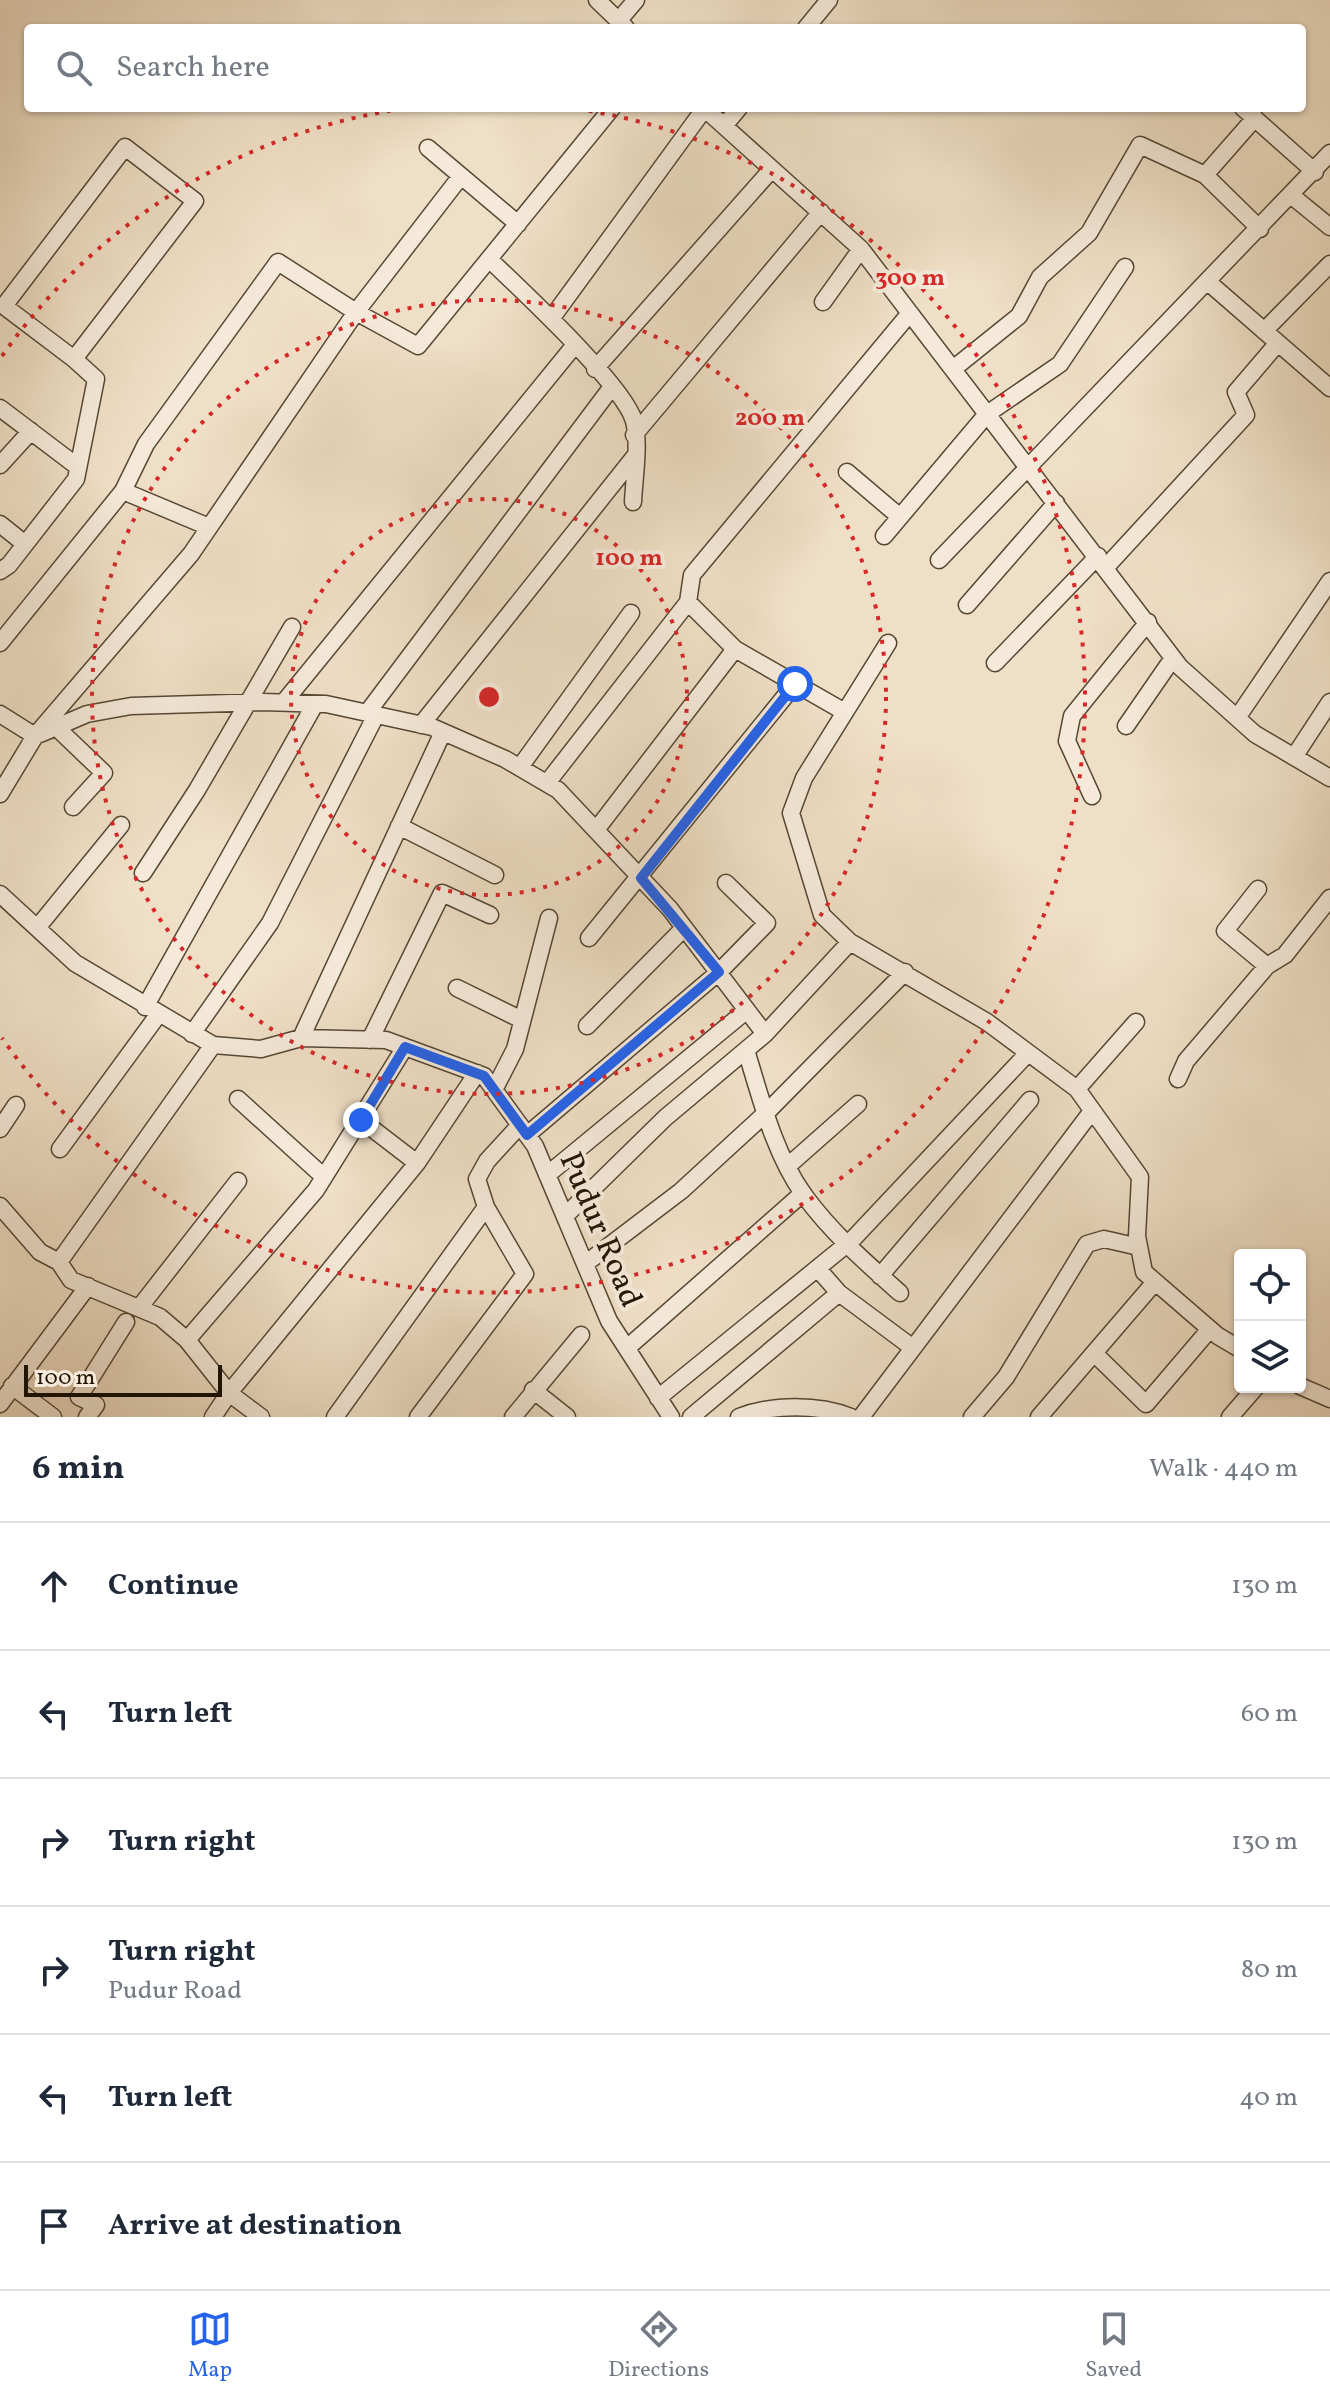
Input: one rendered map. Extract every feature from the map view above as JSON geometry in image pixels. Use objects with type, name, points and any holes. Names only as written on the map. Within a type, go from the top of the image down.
[{"type":"street","points":[[597,0],[622,24],[636,0]]},
{"type":"street","points":[[809,24],[829,0]]},
{"type":"street","points":[[0,643],[123,491],[146,444],[278,262],[356,312],[418,346],[609,112]]},
{"type":"street","points":[[551,319],[701,112]]},
{"type":"street","points":[[708,112],[861,249],[1173,658],[1255,734],[1330,778]]},
{"type":"street","points":[[724,126],[736,112]]},
{"type":"street","points":[[1205,175],[1249,113],[1315,172]]},
{"type":"street","points":[[953,369],[1019,316],[1040,277],[1089,233],[1140,145],[1205,175],[1260,229]]},
{"type":"street","points":[[0,571],[76,479],[96,379],[4,306],[125,147],[195,201],[74,359]]},
{"type":"street","points":[[428,148],[518,224]]},
{"type":"street","points":[[939,560],[1330,153]]},
{"type":"street","points":[[595,369],[772,169]]},
{"type":"street","points":[[0,794],[35,736],[191,554],[356,312],[461,176]]},
{"type":"street","points":[[1292,196],[1330,227]]},
{"type":"street","points":[[634,435],[821,212]]},
{"type":"street","points":[[823,302],[861,249]]},
{"type":"street","points":[[489,259],[551,319],[611,388],[634,421],[633,502]]},
{"type":"street","points":[[1264,331],[1330,264]]},
{"type":"street","points":[[884,536],[987,414],[1060,364],[1125,267]]},
{"type":"street","points":[[1208,282],[1330,388]]},
{"type":"street","points":[[547,783],[688,602],[692,575],[910,313]]},
{"type":"street","points":[[995,663],[1102,561],[1246,415],[1236,392],[1277,344]]},
{"type":"street","points":[[284,702],[574,346]]},
{"type":"street","points":[[192,1034],[270,923],[372,714],[611,388]]},
{"type":"street","points":[[0,408],[78,467]]},
{"type":"street","points":[[0,465],[31,431]]},
{"type":"street","points":[[421,725],[635,456]]},
{"type":"street","points":[[847,472],[900,517]]},
{"type":"street","points":[[123,491],[209,527]]},
{"type":"street","points":[[967,605],[1056,503]]},
{"type":"street","points":[[0,524],[25,544]]},
{"type":"street","points":[[1237,718],[1330,581]]},
{"type":"street","points":[[688,602],[735,649],[843,711]]},
{"type":"street","points":[[520,767],[631,613]]},
{"type":"street","points":[[1092,796],[1067,741],[1072,716],[1148,622]]},
{"type":"street","points":[[143,873],[292,627]]},
{"type":"street","points":[[888,643],[804,778],[791,813],[822,915],[850,942],[987,1022],[1077,1089],[1140,1177],[1139,1247],[1144,1272],[1210,1329],[1234,1345]]},
{"type":"street","points":[[596,830],[735,649]]},
{"type":"street","points":[[1126,726],[1173,658]]},
{"type":"street","points":[[589,938],[641,878],[795,684]]},
{"type":"street","points":[[35,736],[87,714],[131,706],[249,702],[315,704],[372,714],[443,732],[520,767],[558,790],[684,928],[765,1034]]},
{"type":"street","points":[[1294,757],[1330,702]]},
{"type":"street","points":[[60,1149],[151,1011],[315,704]]},
{"type":"street","points":[[0,714],[35,736]]},
{"type":"street","points":[[56,727],[104,773],[73,807]]},
{"type":"street","points":[[301,1038],[443,732]]},
{"type":"street","points":[[37,928],[121,825]]},
{"type":"street","points":[[399,826],[495,875]]},
{"type":"street","points":[[418,1417],[525,1274],[486,1207],[477,1179],[487,1161],[719,972],[767,923],[726,883]]},
{"type":"street","points":[[1258,889],[1225,931],[1267,966]]},
{"type":"street","points":[[370,1040],[442,893],[490,915]]},
{"type":"street","name":"Pudur Road","points":[[0,894],[75,963],[151,1011],[213,1045],[261,1049],[301,1038],[386,1040],[484,1076],[524,1130],[547,1175],[609,1321],[671,1417]]},
{"type":"street","points":[[1178,1079],[1186,1061],[1267,966],[1285,955],[1330,898]]},
{"type":"street","points":[[494,1090],[515,1049],[549,918]]},
{"type":"street","points":[[587,1026],[684,928]]},
{"type":"street","points":[[565,1216],[665,1118],[765,1034],[850,942]]},
{"type":"street","points":[[585,1264],[681,1191],[766,1113],[905,972]]},
{"type":"street","points":[[457,988],[522,1020]]},
{"type":"street","points":[[547,1175],[597,1138],[747,1010]]},
{"type":"street","points":[[1077,1089],[1136,1022]]},
{"type":"street","points":[[59,1262],[213,1045]]},
{"type":"street","points":[[187,1340],[324,1177],[405,1047]]},
{"type":"street","points":[[746,1050],[766,1113],[803,1193],[846,1246],[900,1293]]},
{"type":"street","points":[[658,1398],[846,1246],[928,1163],[1028,1053]]},
{"type":"street","points":[[213,1417],[229,1393],[417,1163],[477,1073]]},
{"type":"street","points":[[238,1099],[324,1177]]},
{"type":"street","points":[[880,1276],[1030,1100]]},
{"type":"street","points":[[789,1165],[858,1104]]},
{"type":"street","points":[[0,1129],[16,1105]]},
{"type":"street","points":[[861,1417],[1092,1111]]},
{"type":"street","points":[[361,1120],[417,1163]]},
{"type":"street","points":[[139,1308],[238,1181]]},
{"type":"street","points":[[627,1348],[803,1193]]},
{"type":"street","points":[[0,1206],[40,1252],[59,1262],[71,1280],[160,1317],[187,1340],[229,1393],[261,1417]]},
{"type":"street","points":[[335,1417],[486,1207]]},
{"type":"street","points":[[972,1417],[1006,1377],[1087,1244],[1104,1239],[1139,1247]]},
{"type":"street","points":[[818,1269],[839,1293],[913,1348]]},
{"type":"street","points":[[1045,1415],[1155,1282]]},
{"type":"street","points":[[0,1404],[88,1286]]},
{"type":"street","points":[[691,1417],[839,1293]]},
{"type":"street","points":[[87,1417],[96,1405],[79,1397],[126,1322]]},
{"type":"street","points":[[1094,1353],[1146,1404],[1210,1329]]},
{"type":"street","points":[[513,1417],[581,1335]]},
{"type":"street","points":[[12,1386],[53,1417]]},
{"type":"street","points":[[1306,1388],[1328,1396]]},
{"type":"street","points":[[533,1390],[567,1417]]},
{"type":"street","points":[[1230,1417],[1251,1393]]},
{"type":"street","points":[[739,1417],[759,1410],[831,1409],[851,1417]]},
{"type":"route","points":[[361,1120],[405,1047],[484,1076],[527,1135],[719,972],[670,909],[641,878],[795,684]]}]
